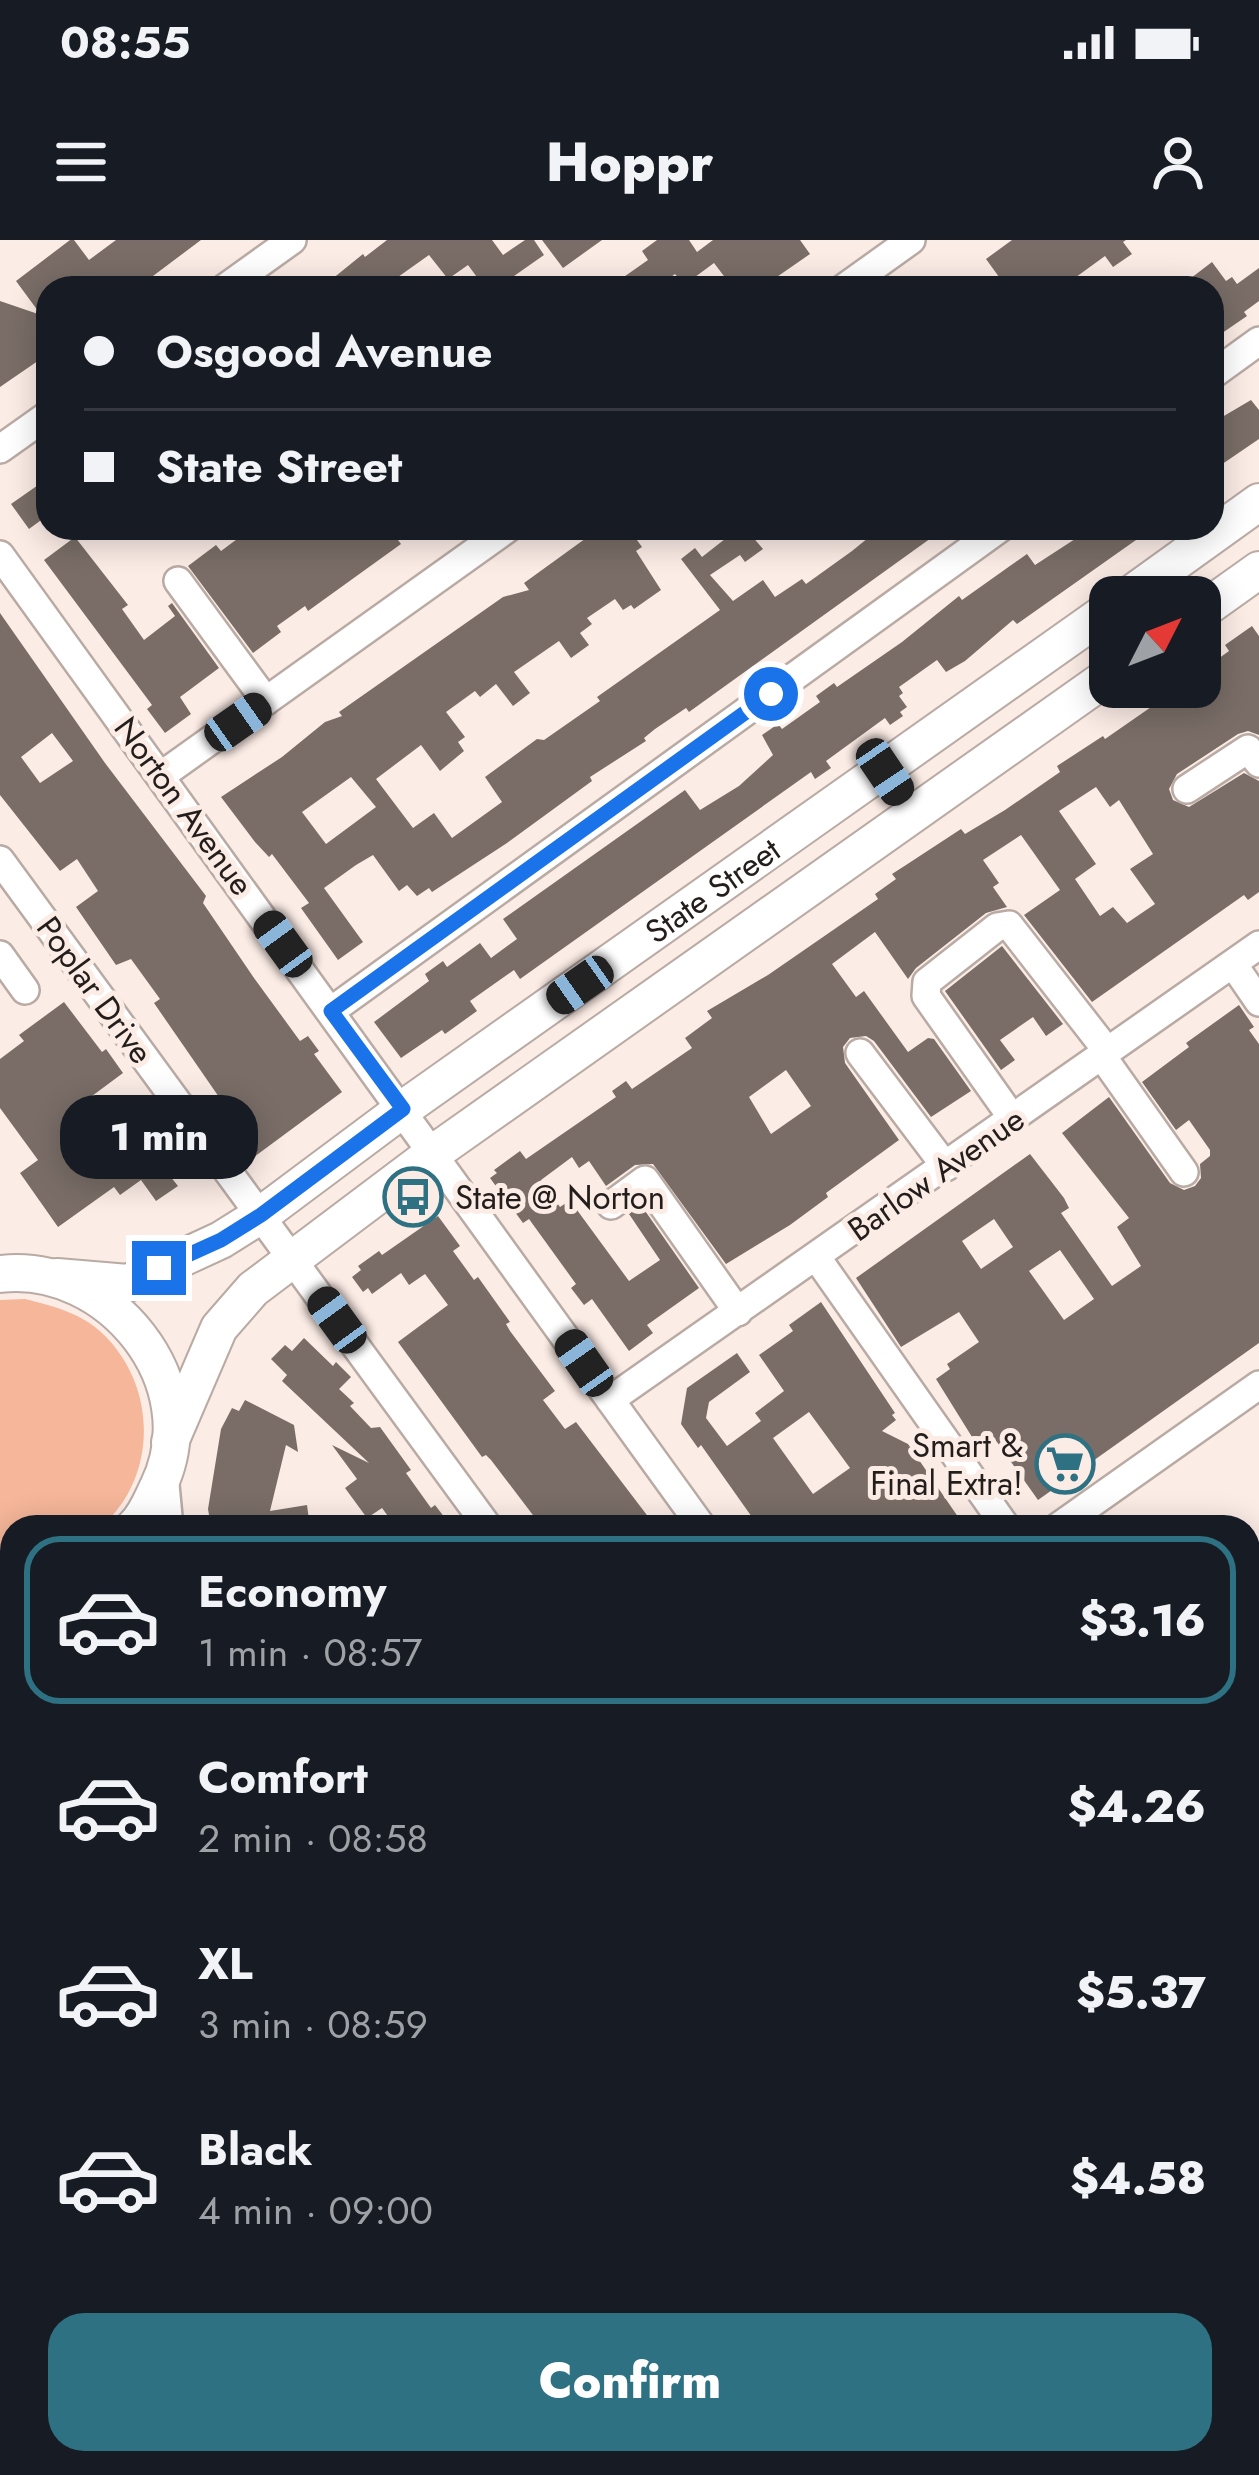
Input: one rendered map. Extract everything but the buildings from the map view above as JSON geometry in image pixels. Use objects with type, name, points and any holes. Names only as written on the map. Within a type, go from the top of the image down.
[{"type":"main road","points":[[1224,527],[1259,502]]},
{"type":"main road","points":[[1156,576],[1206,540]]},
{"type":"main road","points":[[1221,597],[1259,570]]},
{"type":"main road","name":"State Street","points":[[20,1272],[128,1282],[221,1240],[1089,624]]},
{"type":"main road","name":"State Street","points":[[140,1515],[219,1328],[253,1289],[435,1152],[1089,690]]},
{"type":"main road","points":[[885,772],[913,814]]},
{"type":"main road","points":[[20,1272],[96,1295],[130,1322],[154,1358],[168,1399],[167,1458]]},
{"type":"street","points":[[242,276],[292,240]]},
{"type":"street","points":[[861,276],[911,240]]},
{"type":"street","points":[[1224,366],[1259,341]]},
{"type":"street","points":[[0,449],[36,424]]},
{"type":"street","points":[[162,775],[491,540]]},
{"type":"street","points":[[331,1011],[983,540]]},
{"type":"street","name":"Norton Avenue","points":[[0,554],[694,1515]]},
{"type":"street","points":[[178,581],[266,701]]},
{"type":"street","points":[[1187,789],[1248,749],[1259,763]]},
{"type":"street","name":"Poplar Drive","points":[[5,877],[261,1215],[479,1515]]},
{"type":"street","points":[[1013,1119],[926,996],[927,982],[997,926],[1009,926],[1105,1054],[1184,1172]]},
{"type":"street","name":"Barlow Avenue","points":[[610,1400],[1259,945]]},
{"type":"street","points":[[0,955],[25,990]]},
{"type":"street","points":[[1232,964],[1259,1002]]},
{"type":"street","points":[[860,1052],[946,1167]]},
{"type":"street","points":[[611,1205],[645,1180],[738,1312]]},
{"type":"street","points":[[817,1258],[998,1515]]},
{"type":"street","points":[[1075,1515],[1259,1385]]},
{"type":"street","points":[[167,1458],[169,1515]]},
{"type":"shaded area","points":[[25,1299],[76,1315],[102,1333],[133,1379],[144,1431],[141,1458],[133,1483],[112,1515],[0,1515],[0,1300]]},
{"type":"place","name":"State @ Norton","points":[[413,1197]]},
{"type":"place","name":"Smart & Final Extra!","points":[[1065,1464]]},
{"type":"route","points":[[159,1268],[221,1240],[261,1215],[403,1109],[331,1011],[771,694]]}]
